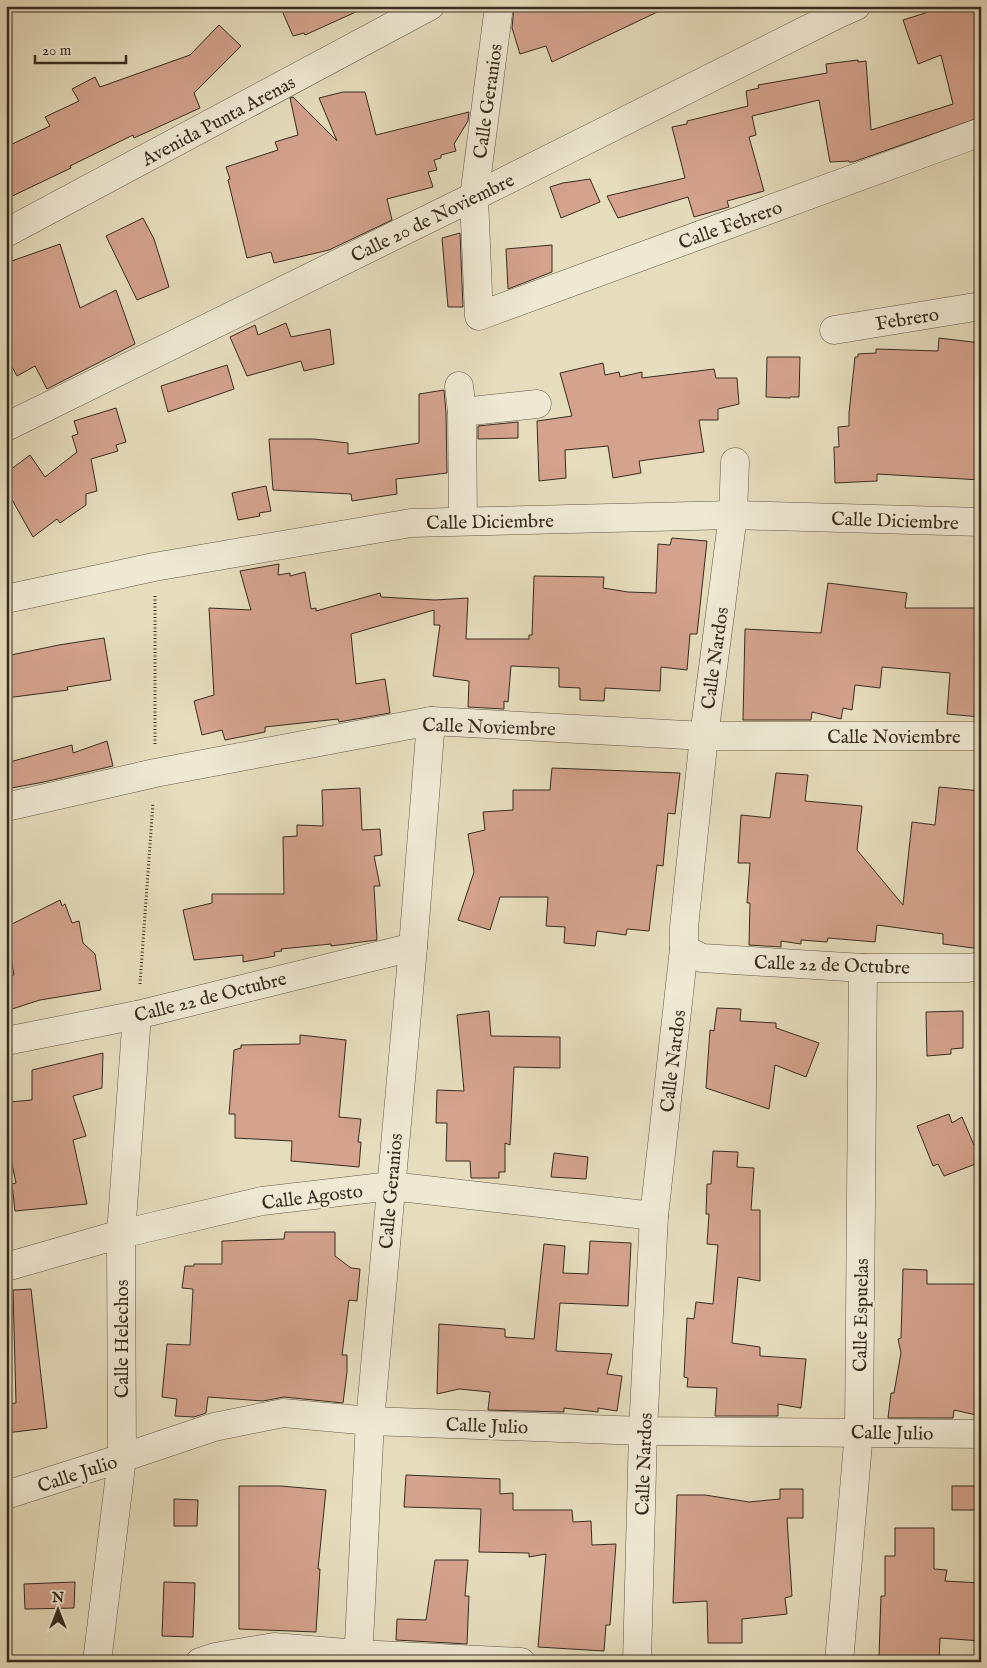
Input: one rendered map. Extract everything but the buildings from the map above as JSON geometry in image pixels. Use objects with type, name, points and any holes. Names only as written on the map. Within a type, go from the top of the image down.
[{"type":"street","name":"Avenida Punta Arenas","points":[[6,233],[430,6]]},
{"type":"street","name":"Calle Geranios","points":[[479,316],[474,196],[500,6]]},
{"type":"street","name":"Calle 20 de Noviembre","points":[[6,427],[474,196],[842,9]]},
{"type":"street","name":"Calle Febrero","points":[[479,316],[981,132]]},
{"type":"street","name":"Febrero","points":[[834,330],[981,306]]},
{"type":"street","points":[[463,522],[460,399],[537,404]]},
{"type":"street","name":"Calle Nardos","points":[[637,1662],[643,1430],[654,1216],[684,949],[684,927],[704,736],[733,515],[735,462]]},
{"type":"street","name":"Calle Diciembre","points":[[6,599],[154,567],[411,523],[733,515],[981,522]]},
{"type":"street","name":"Calle Geranios","points":[[358,1658],[370,1421],[413,947],[431,720]]},
{"type":"street","name":"Calle Noviembre","points":[[6,807],[155,773],[431,720],[704,736],[981,736]]},
{"type":"street","name":"Calle 22 de Octubre","points":[[6,1041],[137,1015],[413,947]]},
{"type":"street","name":"Calle 22 de Octubre","points":[[684,949],[702,958],[863,968],[968,968],[981,966]]},
{"type":"street","name":"Calle Espuelas","points":[[839,1662],[859,1432],[863,968]]},
{"type":"street","name":"Calle Helechos","points":[[97,1662],[122,1458],[121,1234],[137,1015]]},
{"type":"street","name":"Calle Agosto","points":[[6,1267],[121,1234],[262,1201],[390,1186],[654,1216]]},
{"type":"street","name":"Calle Julio","points":[[6,1495],[214,1427],[284,1413],[370,1421],[643,1430],[981,1434]]},
{"type":"street","points":[[200,1662],[215,1657],[274,1647],[358,1658],[521,1662]]}]
